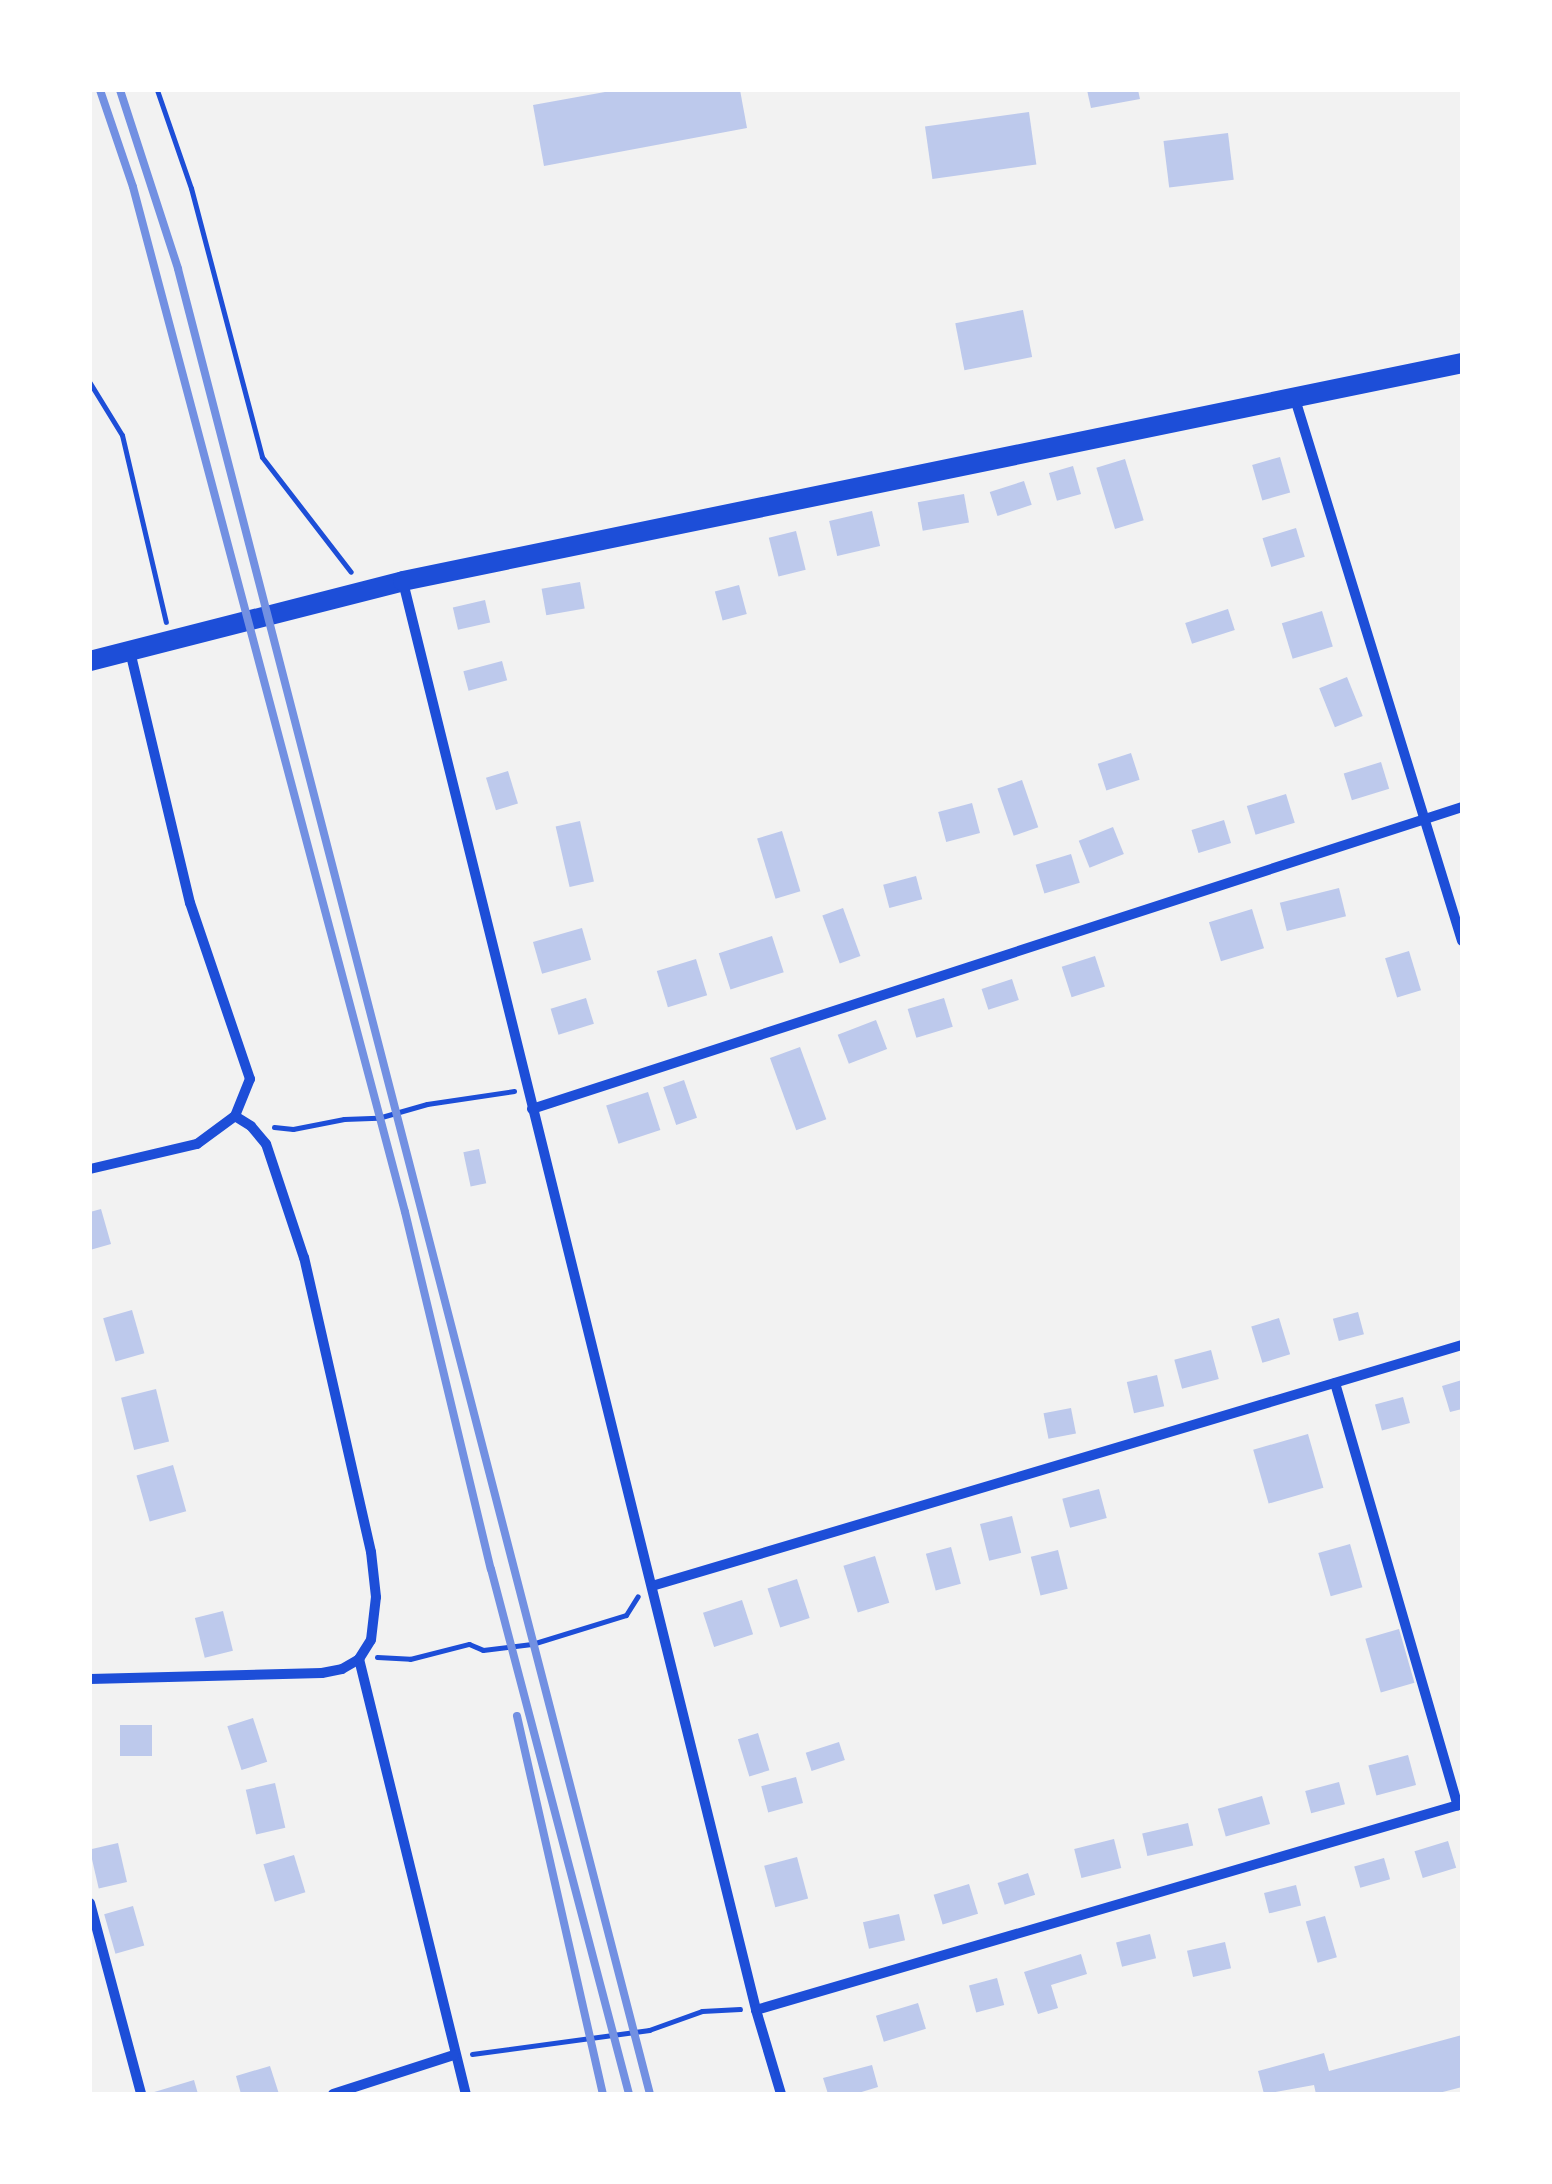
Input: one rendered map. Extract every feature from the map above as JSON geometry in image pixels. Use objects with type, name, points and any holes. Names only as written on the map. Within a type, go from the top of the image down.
[{"type":"main road","points":[[90,661],[364,589],[1462,363]]},
{"type":"street","points":[[1295,399],[1462,941]]},
{"type":"street","points":[[403,581],[756,2010],[782,2094]]},
{"type":"street","points":[[90,1170],[197,1144],[235,1116],[250,1079],[190,904],[130,650]]},
{"type":"street","points":[[532,1109],[1462,807]]},
{"type":"street","points":[[90,1679],[322,1673],[342,1669],[359,1658],[371,1640],[376,1597],[363,1514],[293,1220],[266,1144],[252,1126],[235,1116]]},
{"type":"street","points":[[652,1586],[1462,1345]]},
{"type":"street","points":[[756,2010],[1460,1805],[1336,1382]]},
{"type":"street","points":[[359,1658],[466,2094]]},
{"type":"street","points":[[90,1903],[141,2094]]},
{"type":"street","points":[[333,2094],[454,2055]]},
{"type":"path","points":[[157,90],[191,188],[262,457],[364,589]]},
{"type":"path","points":[[90,382],[122,435],[170,640]]},
{"type":"path","points":[[252,1126],[292,1130],[344,1118],[378,1118],[530,1086]]},
{"type":"path","points":[[359,1658],[410,1659],[468,1644],[483,1650],[532,1644],[626,1615],[638,1596],[652,1586]]},
{"type":"path","points":[[454,2055],[649,2030],[702,2012],[756,2010]]},
{"type":"building","points":[[616,90],[740,90],[747,128],[544,166],[533,105]]},
{"type":"building","points":[[1087,90],[1138,90],[1140,99],[1091,108]]},
{"type":"building","points":[[1029,112],[1036,164],[932,179],[925,127]]},
{"type":"building","points":[[1228,133],[1234,180],[1169,188],[1163,141]]},
{"type":"building","points":[[1023,310],[1032,357],[964,370],[955,323]]},
{"type":"building","points":[[1280,457],[1290,493],[1262,501],[1252,465]]},
{"type":"building","points":[[1125,459],[1144,520],[1115,529],[1096,468]]},
{"type":"building","points":[[1073,466],[1081,494],[1057,501],[1049,473]]},
{"type":"building","points":[[1024,481],[1032,505],[997,516],[990,492]]},
{"type":"building","points":[[964,494],[969,523],[923,531],[918,502]]},
{"type":"building","points":[[872,511],[880,546],[837,556],[829,521]]},
{"type":"building","points":[[1296,528],[1305,557],[1271,567],[1263,538]]},
{"type":"building","points":[[796,531],[806,570],[779,577],[769,538]]},
{"type":"building","points":[[580,582],[585,609],[546,615],[542,589]]},
{"type":"building","points":[[739,585],[747,614],[723,620],[715,591]]},
{"type":"building","points":[[485,600],[490,622],[458,630],[453,607]]},
{"type":"building","points":[[1228,609],[1235,630],[1192,644],[1185,623]]},
{"type":"building","points":[[1322,611],[1333,646],[1293,659],[1282,623]]},
{"type":"building","points":[[502,661],[507,680],[469,691],[463,671]]},
{"type":"building","points":[[1347,677],[1363,716],[1335,727],[1319,688]]},
{"type":"building","points":[[1131,753],[1140,780],[1106,790],[1098,764]]},
{"type":"building","points":[[1381,762],[1389,789],[1352,800],[1344,773]]},
{"type":"building","points":[[508,771],[518,804],[496,810],[486,778]]},
{"type":"building","points":[[1022,780],[1038,827],[1014,836],[997,788]]},
{"type":"building","points":[[1286,794],[1295,823],[1256,835],[1247,806]]},
{"type":"building","points":[[972,803],[980,833],[946,842],[938,812]]},
{"type":"building","points":[[1224,820],[1231,843],[1199,853],[1191,830]]},
{"type":"building","points":[[580,821],[594,881],[570,887],[556,827]]},
{"type":"building","points":[[1113,827],[1124,854],[1090,868],[1079,841]]},
{"type":"building","points":[[782,831],[800,891],[776,899],[757,839]]},
{"type":"building","points":[[1071,854],[1080,883],[1044,894],[1036,865]]},
{"type":"building","points":[[916,876],[922,899],[889,908],[883,885]]},
{"type":"building","points":[[1339,888],[1346,916],[1287,931],[1280,903]]},
{"type":"building","points":[[843,908],[860,956],[840,963],[822,916]]},
{"type":"building","points":[[1252,909],[1264,948],[1221,961],[1209,922]]},
{"type":"building","points":[[582,928],[591,960],[542,974],[533,942]]},
{"type":"building","points":[[772,936],[784,972],[730,989],[719,953]]},
{"type":"building","points":[[1409,951],[1421,990],[1397,998],[1385,958]]},
{"type":"building","points":[[1095,956],[1105,986],[1072,997],[1062,967]]},
{"type":"building","points":[[696,959],[707,995],[668,1007],[657,971]]},
{"type":"building","points":[[1012,979],[1019,1000],[988,1010],[982,989]]},
{"type":"building","points":[[586,998],[594,1024],[559,1035],[551,1009]]},
{"type":"building","points":[[944,998],[953,1027],[916,1038],[908,1009]]},
{"type":"building","points":[[876,1020],[887,1049],[849,1064],[838,1035]]},
{"type":"building","points":[[800,1047],[826,1119],[796,1130],[770,1058]]},
{"type":"building","points":[[684,1080],[697,1118],[676,1125],[663,1087]]},
{"type":"building","points":[[648,1092],[660,1130],[619,1144],[606,1106]]},
{"type":"building","points":[[479,1149],[486,1183],[471,1187],[463,1152]]},
{"type":"building","points":[[101,1209],[111,1244],[90,1250],[90,1212]]},
{"type":"building","points":[[132,1310],[144,1353],[116,1362],[103,1318]]},
{"type":"building","points":[[1358,1312],[1364,1334],[1339,1341],[1333,1319]]},
{"type":"building","points":[[1279,1318],[1290,1354],[1262,1363],[1251,1326]]},
{"type":"building","points":[[1211,1350],[1219,1379],[1182,1389],[1174,1360]]},
{"type":"building","points":[[1157,1375],[1164,1406],[1134,1413],[1127,1382]]},
{"type":"building","points":[[1462,1380],[1462,1409],[1450,1412],[1442,1386]]},
{"type":"building","points":[[156,1389],[169,1441],[134,1450],[121,1398]]},
{"type":"building","points":[[1403,1397],[1410,1423],[1382,1431],[1375,1405]]},
{"type":"building","points":[[1071,1408],[1076,1434],[1048,1439],[1044,1413]]},
{"type":"building","points":[[1308,1434],[1323,1488],[1269,1504],[1253,1450]]},
{"type":"building","points":[[173,1465],[186,1511],[150,1522],[136,1475]]},
{"type":"building","points":[[1099,1489],[1107,1518],[1070,1528],[1062,1499]]},
{"type":"building","points":[[1012,1516],[1021,1553],[989,1561],[980,1524]]},
{"type":"building","points":[[1350,1544],[1362,1587],[1331,1596],[1318,1553]]},
{"type":"building","points":[[951,1547],[961,1584],[936,1590],[926,1554]]},
{"type":"building","points":[[1058,1550],[1068,1589],[1041,1596],[1031,1557]]},
{"type":"building","points":[[875,1556],[889,1603],[858,1613],[843,1566]]},
{"type":"building","points":[[797,1579],[810,1618],[780,1628],[768,1589]]},
{"type":"building","points":[[742,1600],[753,1634],[714,1647],[703,1613]]},
{"type":"building","points":[[223,1611],[233,1651],[205,1658],[195,1618]]},
{"type":"building","points":[[1399,1629],[1414,1683],[1381,1692],[1365,1639]]},
{"type":"building","points":[[253,1718],[267,1762],[242,1770],[227,1726]]},
{"type":"building","points":[[120,1725],[152,1725],[152,1756],[120,1756]]},
{"type":"building","points":[[758,1733],[769,1770],[749,1776],[738,1739]]},
{"type":"building","points":[[839,1742],[845,1760],[812,1771],[806,1753]]},
{"type":"building","points":[[1408,1755],[1416,1785],[1376,1796],[1368,1766]]},
{"type":"building","points":[[796,1777],[803,1803],[768,1812],[761,1786]]},
{"type":"building","points":[[1339,1782],[1345,1804],[1311,1813],[1305,1791]]},
{"type":"building","points":[[275,1783],[285,1828],[256,1835],[246,1790]]},
{"type":"building","points":[[1262,1796],[1270,1824],[1226,1837],[1218,1809]]},
{"type":"building","points":[[1188,1823],[1193,1845],[1147,1856],[1142,1834]]},
{"type":"building","points":[[1114,1839],[1121,1868],[1081,1878],[1074,1849]]},
{"type":"building","points":[[1448,1841],[1456,1868],[1423,1878],[1415,1851]]},
{"type":"building","points":[[118,1843],[127,1882],[99,1888],[90,1849]]},
{"type":"building","points":[[294,1855],[305,1892],[275,1902],[263,1864]]},
{"type":"building","points":[[797,1857],[808,1899],[775,1907],[764,1866]]},
{"type":"building","points":[[1384,1858],[1390,1879],[1360,1888],[1354,1867]]},
{"type":"building","points":[[1028,1873],[1035,1895],[1005,1905],[998,1883]]},
{"type":"building","points":[[969,1884],[978,1914],[943,1924],[934,1895]]},
{"type":"building","points":[[1296,1885],[1301,1905],[1269,1913],[1264,1893]]},
{"type":"building","points":[[133,1906],[144,1945],[115,1954],[104,1914]]},
{"type":"building","points":[[899,1914],[905,1940],[869,1949],[863,1922]]},
{"type":"building","points":[[1325,1916],[1337,1957],[1318,1963],[1306,1922]]},
{"type":"building","points":[[1150,1934],[1156,1958],[1122,1967],[1116,1942]]},
{"type":"building","points":[[1225,1942],[1231,1968],[1193,1977],[1187,1951]]},
{"type":"building","points":[[1081,1954],[1087,1974],[1051,1985],[1058,2008],[1038,2014],[1024,1972]]},
{"type":"building","points":[[997,1978],[1004,2005],[976,2013],[969,1986]]},
{"type":"building","points":[[918,2003],[926,2029],[884,2042],[876,2016]]},
{"type":"building","points":[[1462,2035],[1462,2087],[1435,2094],[1316,2094],[1314,2085],[1264,2094],[1258,2071],[1324,2053],[1329,2071]]},
{"type":"building","points":[[872,2065],[878,2087],[855,2094],[828,2094],[823,2078]]},
{"type":"building","points":[[270,2066],[279,2094],[241,2094],[236,2076]]},
{"type":"building","points":[[194,2080],[198,2094],[151,2093]]},
{"type":"railway","points":[[100,90],[133,187],[405,1212],[491,1569],[629,2094]]},
{"type":"railway","points":[[120,90],[178,269],[650,2094]]},
{"type":"railway","points":[[517,1716],[603,2094]]}]
